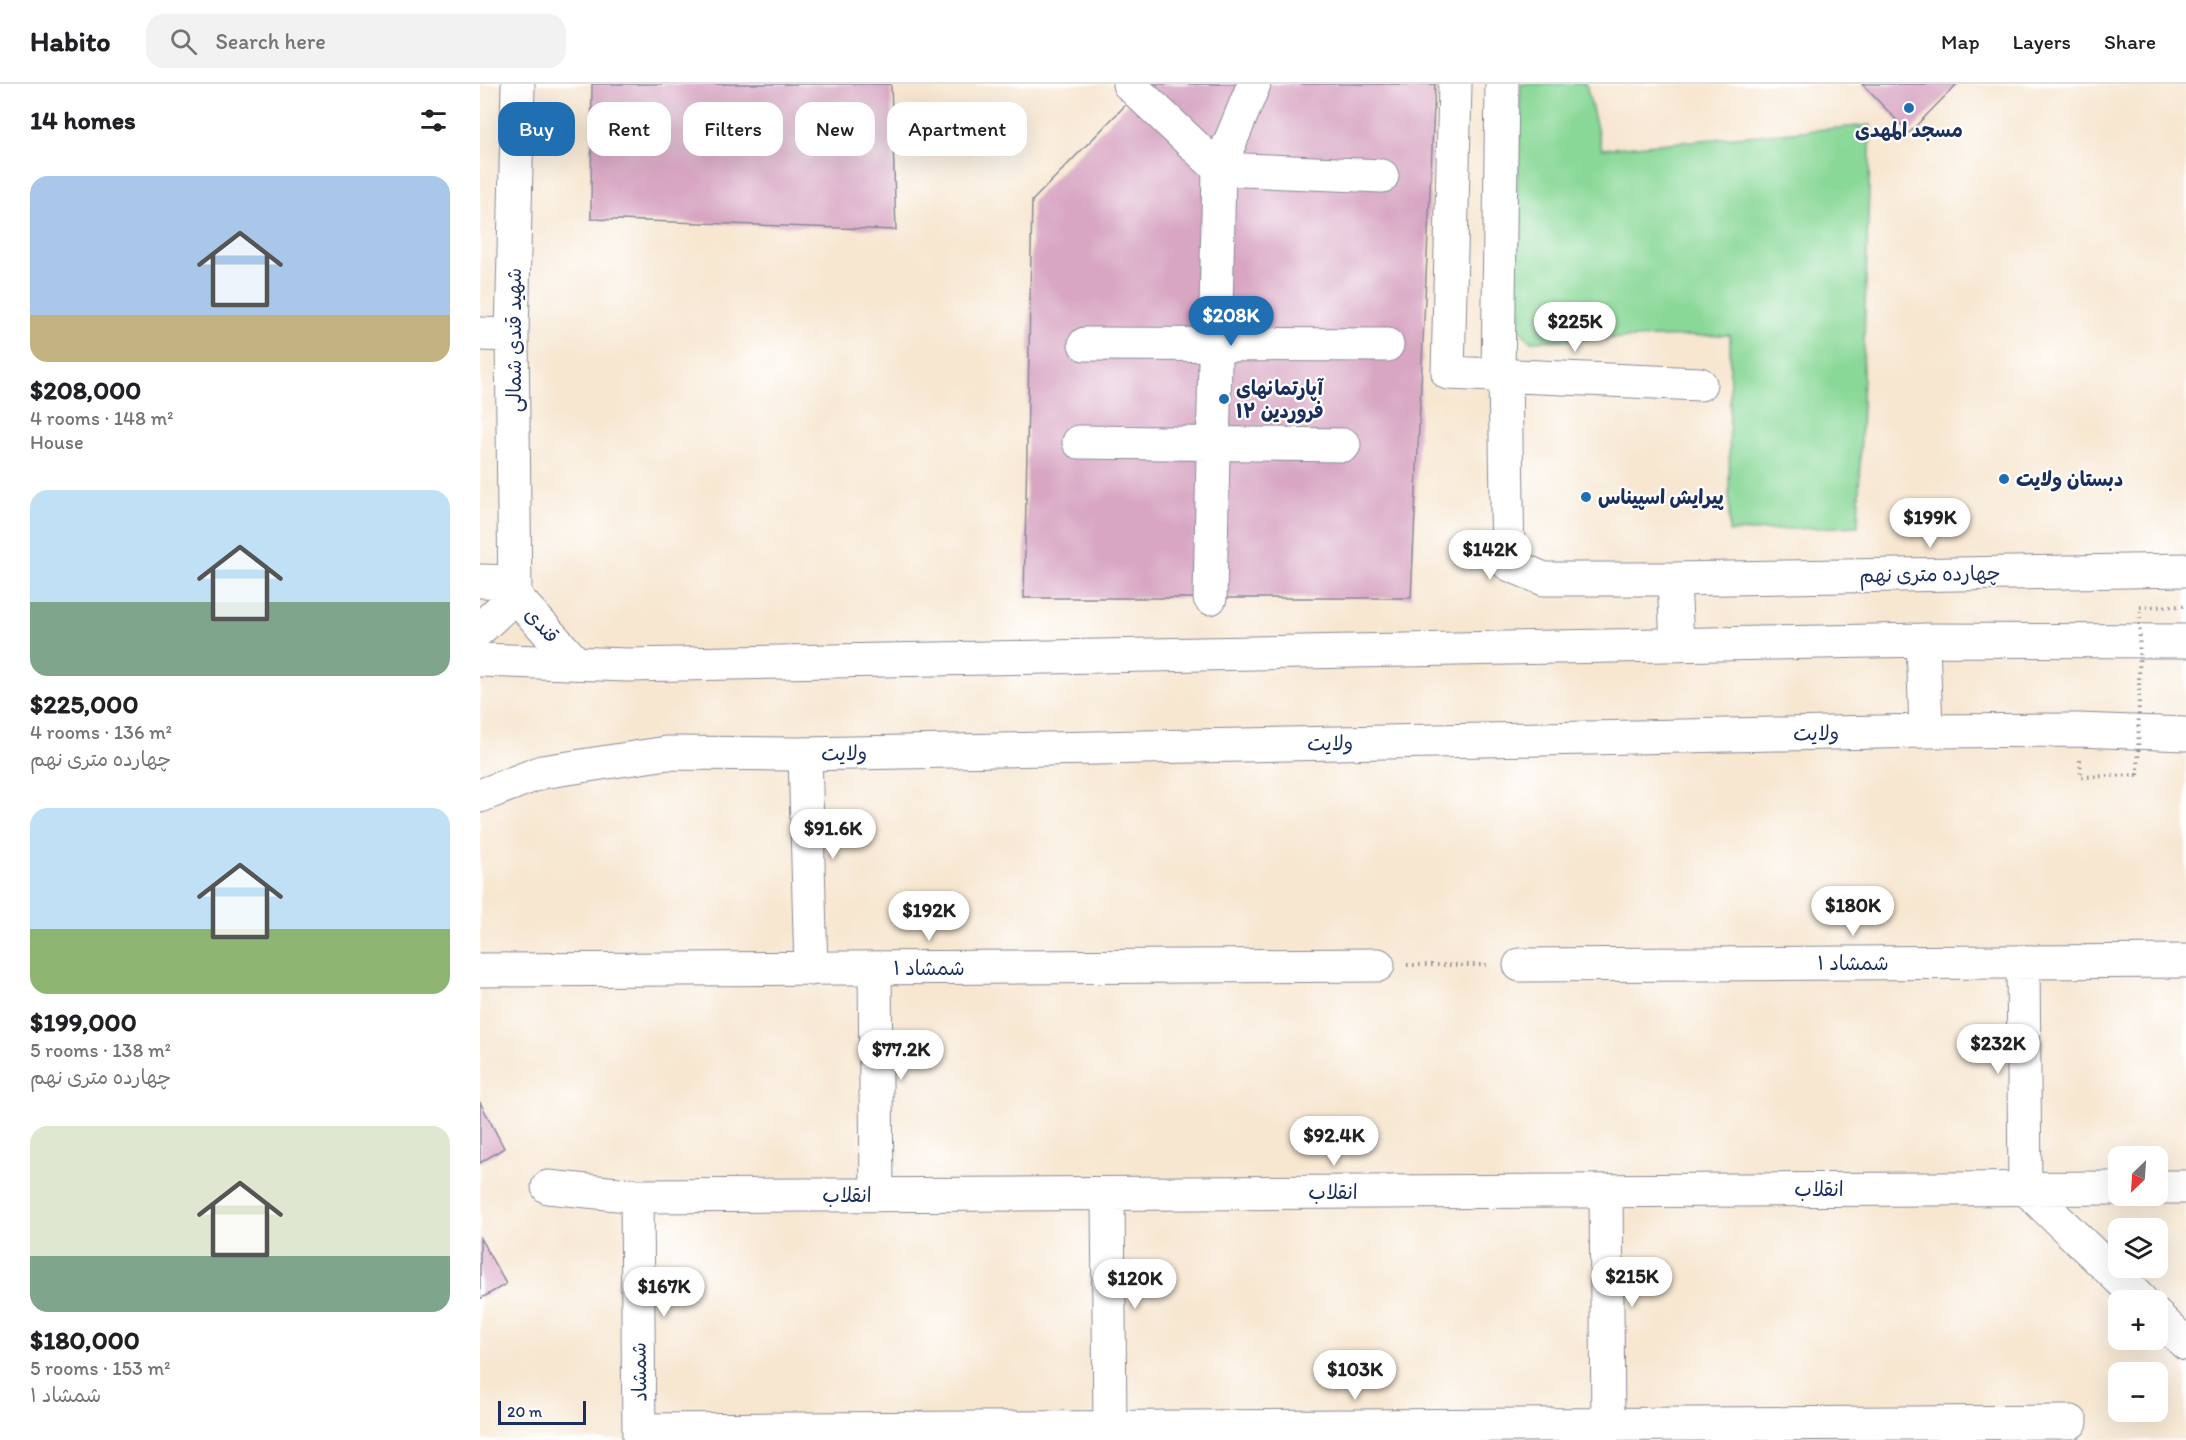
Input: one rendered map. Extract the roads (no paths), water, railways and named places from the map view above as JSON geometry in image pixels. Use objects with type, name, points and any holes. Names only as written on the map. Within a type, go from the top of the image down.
[{"type":"street","name":"شهید قندی شمالی","points":[[515,589],[512,335],[518,84]]},
{"type":"street","points":[[1129,84],[1219,169],[1382,176]]},
{"type":"street","points":[[1210,598],[1219,169],[1254,84]]},
{"type":"street","points":[[1455,84],[1448,373],[1700,384]]},
{"type":"street","points":[[1501,376],[1502,84]]},
{"type":"street","points":[[480,334],[512,335]]},
{"type":"street","points":[[1085,344],[1387,345]]},
{"type":"street","name":"چهارده متری نهم","points":[[1501,376],[1509,564],[1544,579],[1674,579],[2186,570]]},
{"type":"street","points":[[1079,442],[1344,446]]},
{"type":"street","points":[[1674,579],[1677,644]]},
{"type":"street","points":[[480,581],[515,589]]},
{"type":"street","name":"قندی","points":[[480,629],[515,589],[576,663]]},
{"type":"street","points":[[1923,640],[1926,731]]},
{"type":"street","points":[[480,660],[640,664],[1923,640],[2186,640]]},
{"type":"street","name":"ولایت","points":[[480,796],[546,771],[667,753],[805,754],[1926,731],[2078,730],[2186,734]]},
{"type":"street","points":[[805,754],[810,969]]},
{"type":"street","name":"شمشاد ۱","points":[[1520,965],[2186,961]]},
{"type":"street","points":[[2023,962],[2025,1188],[2131,1290]]},
{"type":"street","name":"شمشاد ۱","points":[[480,970],[1378,965]]},
{"type":"street","points":[[875,968],[877,1195]]},
{"type":"street","name":"انقلاب","points":[[548,1187],[637,1196],[2108,1188]]},
{"type":"street","points":[[2168,1187],[2186,1187]]},
{"type":"street","points":[[1606,1191],[1608,1425]]},
{"type":"street","points":[[1108,1194],[1110,1428]]},
{"type":"street","name":"شمشاد","points":[[637,1196],[639,1435]]},
{"type":"street","points":[[2168,1327],[2186,1344]]},
{"type":"street","points":[[639,1435],[1110,1428],[1257,1433],[1608,1425],[2071,1422]]},
{"type":"place","name":"مسجد المهدی","points":[[1909,108]]},
{"type":"place","name":"آپارتمانهای ۱۲ فروردین","points":[[1224,399]]},
{"type":"place","name":"دبستان ولایت","points":[[2004,479]]},
{"type":"place","name":"پیرایش اسپیناس","points":[[1586,497]]}]
